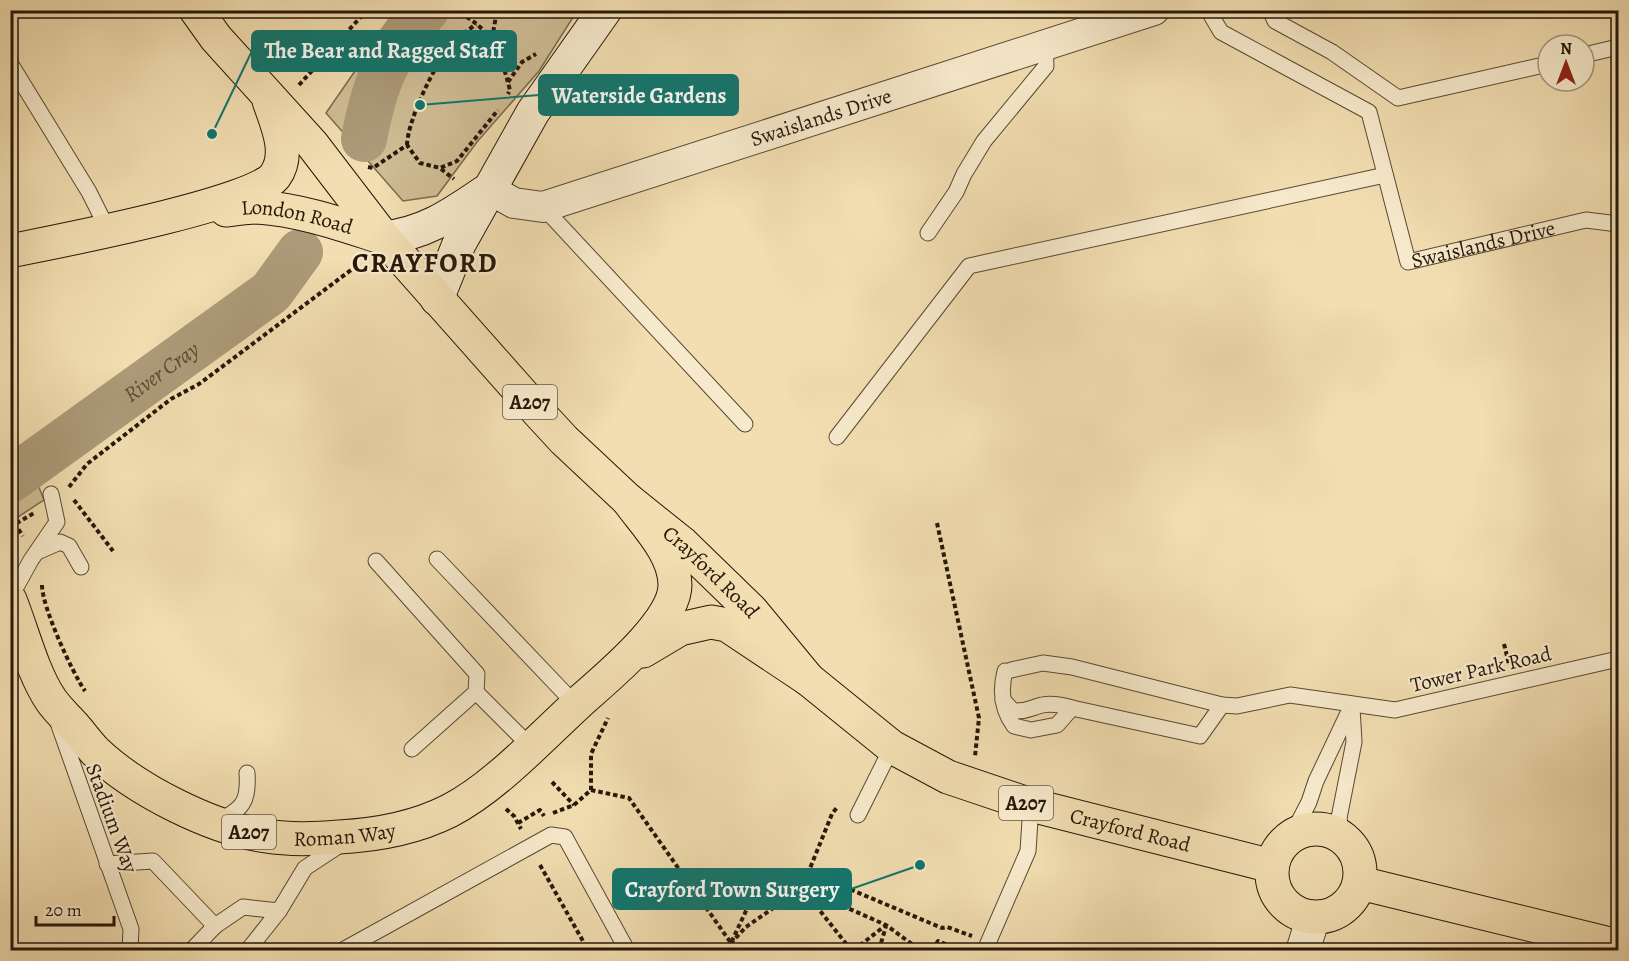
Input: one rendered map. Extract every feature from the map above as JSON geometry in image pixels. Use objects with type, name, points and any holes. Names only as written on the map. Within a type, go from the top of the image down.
[{"type":"main road","name":"Crayford Road","points":[[196,10],[216,38],[312,144],[384,238],[564,440],[628,501],[683,544],[743,602],[808,679]]},
{"type":"main road","points":[[437,299],[459,244],[489,189],[533,112],[599,13]]},
{"type":"main road","name":"London Road","points":[[10,251],[173,215],[254,191],[266,184],[276,176],[281,160],[282,138],[267,94]]},
{"type":"main road","points":[[384,238],[405,236],[429,227],[489,189]]},
{"type":"main road","name":"London Road","points":[[173,215],[256,207],[319,217],[384,238]]},
{"type":"main road","name":"Crayford Road","points":[[628,501],[665,551],[674,571],[675,588]]},
{"type":"main road","name":"Roman Way","points":[[10,599],[51,699],[97,752],[143,788],[215,823],[265,836],[308,839],[352,837],[396,830],[449,811],[482,789],[626,661],[662,616],[675,588]]},
{"type":"main road","name":"Crayford Road","points":[[711,622],[728,625],[808,679],[892,747],[948,777],[1031,805],[1272,866]]},
{"type":"main road","name":"Roman Way","points":[[626,661],[681,629],[711,622]]},
{"type":"main road","points":[[1308,830],[1326,830],[1342,837],[1354,850],[1360,866],[1359,883],[1353,897],[1343,909],[1329,916],[1313,918],[1296,913],[1281,901],[1273,885],[1272,866],[1278,849],[1291,837],[1308,830]]},
{"type":"main road","points":[[1359,883],[1556,940],[1618,946]]},
{"type":"main road","points":[[1303,951],[1313,918]]},
{"type":"street","name":"Swaislands Drive","points":[[489,189],[514,203],[543,207],[1045,44],[1111,17],[1154,10]]},
{"type":"lane","name":"Swaislands Drive","points":[[1208,10],[1221,33],[1369,112],[1408,262],[1586,220],[1618,224]]},
{"type":"lane","points":[[1270,10],[1275,21],[1332,52],[1398,98],[1536,67]]},
{"type":"lane","points":[[928,233],[956,192],[984,141],[1046,66],[1045,44]]},
{"type":"lane","points":[[1596,52],[1618,47]]},
{"type":"lane","points":[[10,63],[89,192],[108,230]]},
{"type":"lane","points":[[837,437],[969,266],[1385,174]]},
{"type":"lane","points":[[543,207],[745,424]]},
{"type":"lane","points":[[10,599],[57,522],[52,498]]},
{"type":"lane","points":[[37,552],[60,542],[69,546],[81,567]]},
{"type":"lane","points":[[437,560],[576,705]]},
{"type":"lane","points":[[376,561],[477,674],[476,692],[412,749]]},
{"type":"lane","name":"Tower Park Road","points":[[1222,705],[1237,706],[1290,694],[1395,710],[1618,659]]},
{"type":"lane","points":[[1004,700],[1013,711],[1024,712],[1041,705],[1057,704],[1200,736],[1222,705],[1072,667],[1043,663],[1008,671],[1001,689],[1008,718],[1014,726],[1030,730],[1057,725],[1072,708]]},
{"type":"lane","points":[[476,692],[531,747]]},
{"type":"lane","name":"Stadium Way","points":[[51,699],[61,736],[131,929],[130,951]]},
{"type":"lane","points":[[1291,837],[1352,705]]},
{"type":"lane","points":[[1342,837],[1339,818],[1354,742],[1352,705]]},
{"type":"lane","points":[[858,815],[892,747]]},
{"type":"lane","points":[[215,823],[237,811],[248,793],[247,773]]},
{"type":"lane","points":[[985,951],[1028,851],[1031,805]]},
{"type":"lane","points":[[343,951],[551,835],[565,837],[627,951]]},
{"type":"lane","points":[[248,951],[279,911],[304,868],[352,837]]},
{"type":"lane","points":[[107,864],[153,861],[215,926]]},
{"type":"lane","points":[[192,951],[215,926],[243,907],[279,911]]},
{"type":"path","points":[[267,94],[302,84],[367,10]]},
{"type":"path","points":[[440,168],[457,161],[505,101],[510,90],[502,59],[492,40],[476,24],[453,10]]},
{"type":"path","points":[[492,40],[497,10]]},
{"type":"path","points":[[456,181],[440,168],[420,163],[407,145],[407,134],[418,102],[451,44],[476,24]]},
{"type":"path","points":[[508,83],[522,62],[542,51]]},
{"type":"path","points":[[363,165],[373,168],[407,145]]},
{"type":"path","points":[[13,526],[66,490],[87,464],[171,399],[199,384],[359,264]]},
{"type":"path","points":[[72,497],[113,551]]},
{"type":"path","points":[[10,517],[13,526],[47,563],[43,574],[42,590],[69,663],[90,699]]},
{"type":"path","points":[[937,523],[980,718],[975,757]]},
{"type":"path","points":[[544,817],[574,805],[591,790],[591,754],[611,712]]},
{"type":"path","points":[[552,782],[574,805]]},
{"type":"path","points":[[591,790],[629,798],[735,951]]},
{"type":"path","points":[[731,943],[746,927],[802,888],[832,814],[838,806]]},
{"type":"path","points":[[522,830],[588,951]]},
{"type":"path","points":[[731,943],[765,870],[886,925],[920,951]]},
{"type":"path","points":[[808,872],[942,928],[947,927],[975,937]]},
{"type":"path","points":[[802,888],[853,951],[886,925]]},
{"type":"path","points":[[879,951],[886,925]]},
{"type":"path","points":[[932,951],[938,941],[960,951]]},
{"type":"shaded area","points":[[397,10],[577,11],[539,71],[477,142],[437,196],[403,201],[326,113]]},
{"type":"shaded area","points":[[22,445],[44,500],[18,517],[11,504],[10,464],[11,448]]},
{"type":"waterway","name":"River Cray","points":[[364,139],[372,102],[384,69],[401,39],[426,10]]},
{"type":"waterway","name":"River Cray","points":[[10,480],[271,292],[300,252]]},
{"type":"place","name":"Waterside Gardens","points":[[420,105]]},
{"type":"place","name":"The Bear and Ragged Staff","points":[[212,134]]},
{"type":"place","name":"Crayford Town Surgery","points":[[920,865]]},
{"type":"district","name":"CRAYFORD","points":[[425,263]]}]
